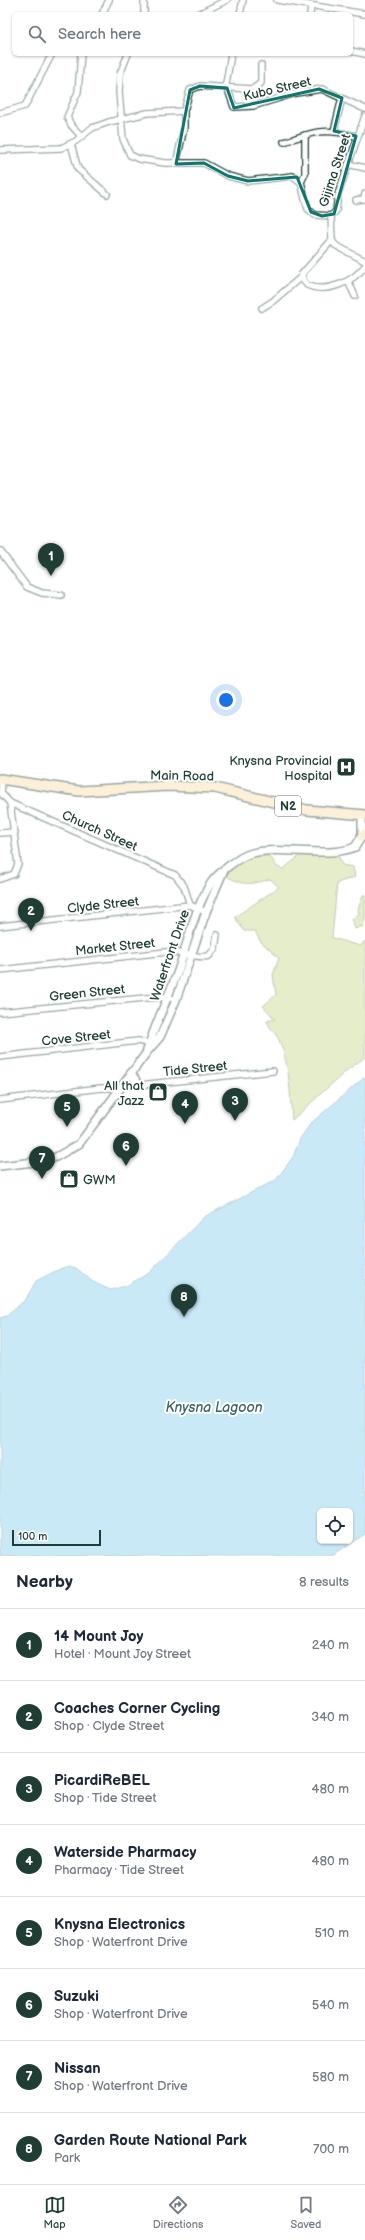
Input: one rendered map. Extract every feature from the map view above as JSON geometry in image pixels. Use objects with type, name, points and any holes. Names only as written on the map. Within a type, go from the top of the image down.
[{"type":"highway","name":"Main Road","points":[[1,779],[79,791],[168,786],[215,788],[307,810],[364,815]]},
{"type":"street","points":[[103,12],[109,0]]},
{"type":"street","points":[[144,0],[144,12]]},
{"type":"street","points":[[202,12],[227,0]]},
{"type":"street","points":[[240,12],[243,0]]},
{"type":"street","points":[[277,0],[352,12]]},
{"type":"street","points":[[310,12],[311,6]]},
{"type":"street","points":[[353,12],[365,14]]},
{"type":"street","points":[[353,51],[365,54]]},
{"type":"street","points":[[0,114],[25,106],[51,56]]},
{"type":"street","points":[[81,56],[78,92],[67,117],[71,125],[81,136]]},
{"type":"street","points":[[127,56],[123,63],[119,82],[123,139],[130,155],[139,159],[176,164],[204,163],[228,176],[248,181],[293,176],[301,182],[308,208],[316,215],[331,216]]},
{"type":"street","points":[[227,88],[226,81],[231,56]]},
{"type":"street","points":[[176,164],[184,128],[184,111],[188,94],[194,87],[253,89],[258,86],[262,77],[261,65]]},
{"type":"street","name":"Kubo Street","points":[[227,88],[235,108],[253,106],[296,93],[326,90],[365,109]]},
{"type":"street","points":[[334,131],[342,98]]},
{"type":"street","points":[[0,150],[48,149],[71,144],[92,128],[147,113],[184,111]]},
{"type":"street","name":"Gijima Street","points":[[332,240],[331,216],[336,211],[338,194],[356,136],[365,116]]},
{"type":"street","points":[[284,142],[305,135],[334,131],[356,136]]},
{"type":"street","points":[[301,182],[305,174],[305,135]]},
{"type":"street","points":[[71,144],[78,169],[107,194]]},
{"type":"street","points":[[348,164],[365,168]]},
{"type":"street","points":[[356,200],[364,199],[365,194]]},
{"type":"street","points":[[262,308],[273,301],[302,277],[306,269],[332,240],[338,248],[349,252],[365,262]]},
{"type":"street","points":[[302,277],[307,285],[315,287],[332,286],[348,281],[365,266]]},
{"type":"street","points":[[348,281],[355,296]]},
{"type":"street","points":[[0,551],[27,587],[42,593],[61,595]]},
{"type":"street","points":[[0,879],[10,877],[17,869],[15,832],[10,803],[1,793],[1,779]]},
{"type":"street","name":"Church Street","points":[[10,803],[175,875],[184,886],[190,905]]},
{"type":"street","name":"Waterfront Drive","points":[[151,1044],[160,1037],[176,1000],[199,908],[211,884],[237,861],[251,853],[267,850],[349,849],[355,847],[363,835],[364,815]]},
{"type":"street","points":[[0,833],[15,832]]},
{"type":"street","name":"Waterfront Drive","points":[[0,1166],[43,1161],[69,1151],[79,1144],[147,1052],[168,998],[223,872]]},
{"type":"street","name":"Clyde Street","points":[[0,926],[190,905],[206,912]]},
{"type":"street","name":"Market Street","points":[[0,970],[166,952],[202,957],[209,956],[215,948],[218,935]]},
{"type":"street","name":"Green Street","points":[[0,1012],[145,998],[168,998],[176,1000]]},
{"type":"street","name":"Cove Street","points":[[0,1057],[138,1041],[151,1044]]},
{"type":"street","name":"Tide Street","points":[[0,1100],[101,1088],[119,1089],[139,1085],[273,1071]]},
{"type":"street","points":[[131,1073],[139,1085]]},
{"type":"highlighted area","points":[[200,86],[227,88],[234,108],[319,89],[342,98],[334,131],[356,136],[334,214],[322,216],[311,212],[297,177],[248,181],[228,176],[204,163],[176,164],[190,90]]},
{"type":"green space","points":[[301,855],[339,857],[342,865],[353,867],[355,877],[337,883],[332,938],[360,946],[365,941],[365,1057],[346,1071],[292,1120],[289,1079],[283,1050],[279,1040],[267,1021],[275,1019],[263,1006],[276,995],[273,975],[279,958],[260,941],[255,931],[244,931],[235,917],[279,887],[270,879],[248,884],[238,882],[226,876],[240,862],[250,857],[270,856],[277,867],[283,869]]},
{"type":"green space","points":[[363,895],[365,895],[365,918],[363,926],[355,929],[352,919],[359,914],[358,909]]},
{"type":"water","name":"Knysna Lagoon","points":[[365,1077],[365,1534],[353,1542],[353,1508],[317,1508],[317,1544],[350,1544],[332,1556],[0,1556],[0,1318],[7,1316],[26,1299],[36,1281],[62,1268],[69,1266],[76,1268],[93,1282],[110,1290],[126,1286],[149,1273],[204,1217],[276,1180],[293,1157],[300,1139],[310,1124]]},
{"type":"place","name":"14 Mount Joy","points":[[51,576]]},
{"type":"place","name":"Knysna Provincial Hospital","points":[[346,767]]},
{"type":"place","name":"Coaches Corner Cycling","points":[[31,931]]},
{"type":"place","name":"All that Jazz","points":[[158,1092]]},
{"type":"place","name":"PicardiReBEL","points":[[235,1121]]},
{"type":"place","name":"Waterside Pharmacy","points":[[185,1124]]},
{"type":"place","name":"Knysna Electronics","points":[[67,1127]]},
{"type":"place","name":"Suzuki","points":[[126,1166]]},
{"type":"place","name":"Nissan","points":[[42,1179]]},
{"type":"place","name":"GWM","points":[[69,1179]]},
{"type":"place","name":"Garden Route National Park","points":[[184,1317]]}]
